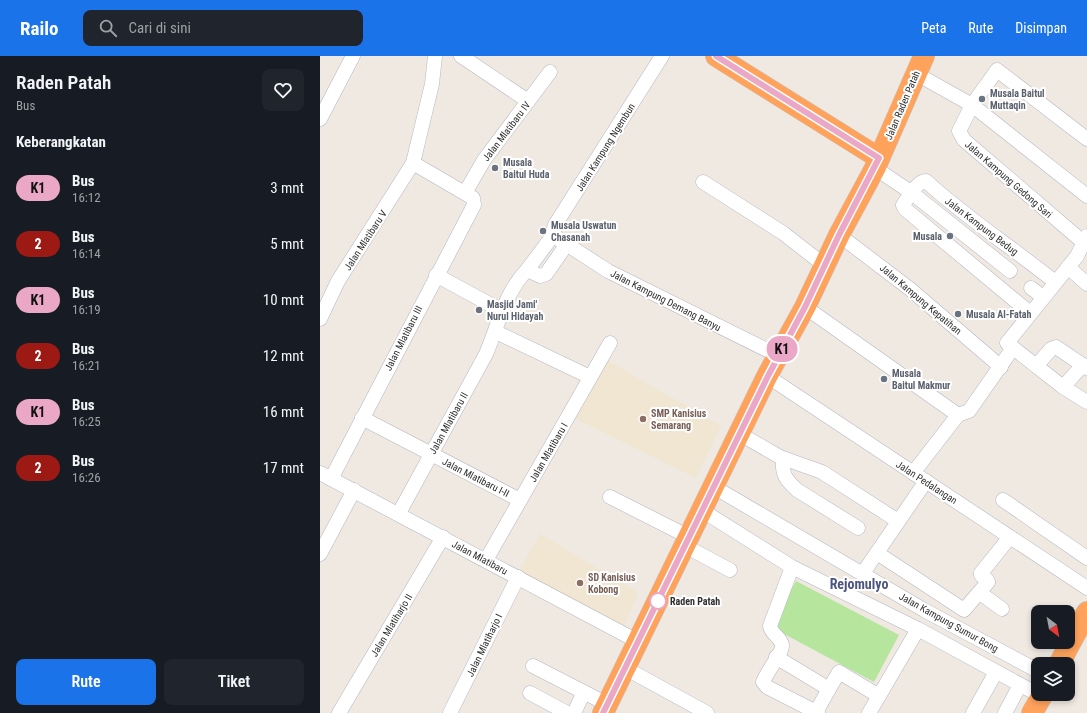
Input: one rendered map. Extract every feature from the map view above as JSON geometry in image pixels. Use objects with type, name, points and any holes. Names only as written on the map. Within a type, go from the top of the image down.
[{"type":"highway","points":[[716,56],[877,163]]},
{"type":"highway","name":"Jalan Raden Patah","points":[[605,708],[639,642],[768,376],[805,307],[839,235],[877,163],[920,64]]},
{"type":"highway","points":[[1065,657],[1080,640],[1087,612]]},
{"type":"street","points":[[321,115],[353,56]]},
{"type":"street","points":[[435,56],[432,84],[413,163],[469,196]]},
{"type":"street","points":[[461,56],[528,101]]},
{"type":"street","name":"Jalan Kampung Ngembun","points":[[559,239],[555,225],[662,56]]},
{"type":"street","points":[[920,64],[1087,196]]},
{"type":"street","name":"Jalan Kampung Gedong Sari","points":[[1085,239],[962,138],[959,131],[972,105],[996,71],[999,70],[1042,106],[1087,139]]},
{"type":"street","name":"Jalan Mlatibaru IV","points":[[469,196],[484,160],[550,72]]},
{"type":"street","name":"Jalan Mlatibaru V","points":[[320,319],[338,281],[413,163]]},
{"type":"street","name":"Jalan Kampung Bedug","points":[[877,163],[912,193],[965,233],[1010,271]]},
{"type":"street","name":"Jalan Kampung Bedug","points":[[912,193],[921,182],[926,181],[951,204],[1055,282]]},
{"type":"street","points":[[704,182],[783,233],[824,265]]},
{"type":"street","points":[[912,193],[903,205],[904,207],[1030,313]]},
{"type":"street","name":"Jalan Mlatibaru III","points":[[326,476],[362,418],[474,205],[469,196]]},
{"type":"street","points":[[952,247],[965,233]]},
{"type":"street","name":"Jalan Kampung Kepatihan","points":[[839,235],[910,289],[1000,366]]},
{"type":"street","name":"Jalan Mlatibaru II","points":[[399,513],[486,354],[496,332],[502,311],[519,279],[527,270],[540,276],[546,274],[559,239]]},
{"type":"street","name":"Jalan Kampung Demang Banyu","points":[[559,239],[608,271],[779,356]]},
{"type":"street","points":[[1085,239],[1077,256],[1008,342],[1013,348],[1063,387],[1087,402]]},
{"type":"street","points":[[997,286],[1022,256]]},
{"type":"street","points":[[1068,267],[1087,284]]},
{"type":"street","points":[[436,276],[502,311]]},
{"type":"street","points":[[1031,288],[1043,297]]},
{"type":"street","points":[[805,307],[958,415]]},
{"type":"street","points":[[496,332],[590,377]]},
{"type":"street","name":"Jalan Mlatibaru I","points":[[486,560],[610,343]]},
{"type":"street","points":[[913,473],[958,415],[969,412],[1013,348]]},
{"type":"street","points":[[1036,366],[1051,349],[1058,348],[1085,366],[1063,387]]},
{"type":"street","name":"Jalan Pedalangan","points":[[768,376],[1087,588]]},
{"type":"street","name":"Jalan Mlatibaru I-II","points":[[362,418],[520,500]]},
{"type":"street","points":[[740,434],[784,459],[822,472],[898,521]]},
{"type":"street","points":[[784,459],[783,472],[788,482],[797,490],[858,528]]},
{"type":"street","name":"Jalan Mlatibaru","points":[[326,476],[399,513],[639,642]]},
{"type":"street","points":[[863,573],[926,481]]},
{"type":"street","name":"Jalan Kampung Sumur Bong","points":[[714,487],[924,610],[1031,667]]},
{"type":"street","points":[[320,554],[354,490]]},
{"type":"street","points":[[610,497],[687,541],[730,570]]},
{"type":"street","points":[[1003,500],[1087,558]]},
{"type":"street","points":[[703,511],[792,567],[918,629],[1020,685],[1031,694]]},
{"type":"street","name":"Jalan Mlatiharjo II","points":[[339,713],[443,537]]},
{"type":"street","points":[[877,553],[962,610],[966,610],[988,582],[981,573],[1010,537]]},
{"type":"street","points":[[792,567],[770,626],[770,630],[779,638],[782,644],[782,649],[764,680],[764,684],[817,713],[839,672],[879,696]]},
{"type":"street","name":"Jalan Mlatiharjo I","points":[[450,713],[518,577]]},
{"type":"street","points":[[980,593],[1002,609]]},
{"type":"street","points":[[869,713],[918,629]]},
{"type":"street","points":[[776,658],[829,689]]},
{"type":"street","points":[[533,666],[584,692],[605,708]]},
{"type":"street","points":[[625,668],[707,713]]},
{"type":"street","points":[[973,713],[996,672]]},
{"type":"street","points":[[1005,713],[1020,685]]},
{"type":"street","points":[[530,692],[567,713]]},
{"type":"street","points":[[574,713],[584,692]]},
{"type":"shaded area","name":"SMP Kanisius Semarang","points":[[603,358],[721,426],[696,478],[570,416]]},
{"type":"shaded area","name":"SD Kanisius Kobong","points":[[540,534],[638,593],[623,627],[518,573]]},
{"type":"green space","points":[[796,581],[899,635],[874,682],[771,627]]},
{"type":"bus line","name":"K1","points":[[603,713],[768,376],[805,307],[824,265],[879,158],[716,56]]},
{"type":"place","name":"Musala Baitul Muttaqin","points":[[982,99]]},
{"type":"place","name":"Musala Baitul Huda","points":[[495,168]]},
{"type":"place","name":"Musala Uswatun Chasanah","points":[[543,231]]},
{"type":"place","name":"Musala","points":[[950,236]]},
{"type":"place","name":"Masjid Jami' Nurul Hidayah","points":[[479,310]]},
{"type":"place","name":"Musala Al-Fatah","points":[[958,314]]},
{"type":"place","name":"Musala Baitul Makmur","points":[[884,379]]},
{"type":"place","name":"SMP Kanisius Semarang","points":[[643,419]]},
{"type":"place","name":"SD Kanisius Kobong","points":[[580,583]]},
{"type":"place","name":"Raden Patah","points":[[658,601]]},
{"type":"district","name":"Rejomulyo","points":[[859,584]]}]
